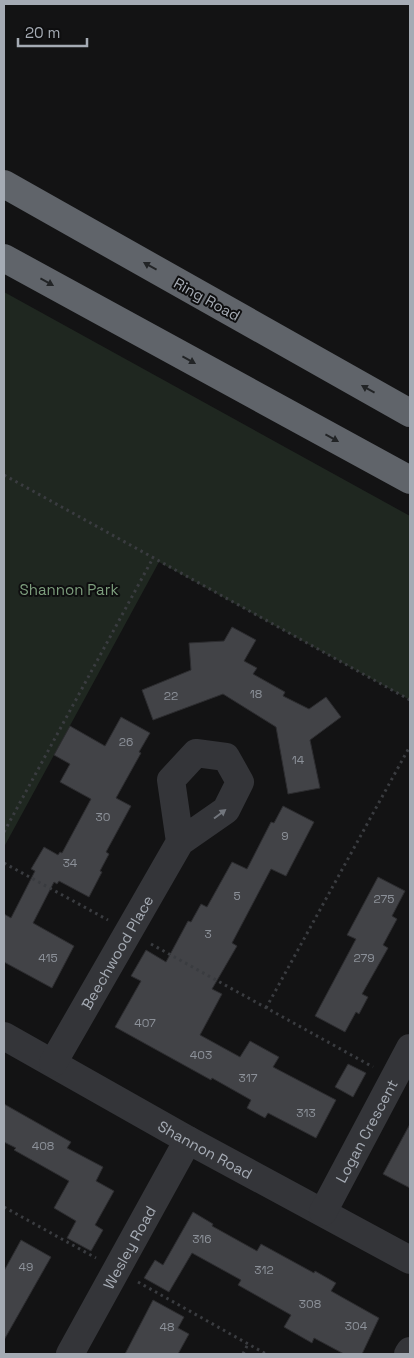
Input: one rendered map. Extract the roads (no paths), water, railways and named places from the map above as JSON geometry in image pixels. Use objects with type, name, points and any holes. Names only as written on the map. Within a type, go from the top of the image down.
[{"type":"highway","name":"Ring Road","points":[[4,184],[410,414]]},
{"type":"highway","points":[[4,258],[410,480]]},
{"type":"street","name":"Beechwood Place","points":[[53,1063],[180,842]]},
{"type":"street","name":"Shannon Road","points":[[4,1036],[188,1140],[410,1260]]},
{"type":"street","name":"Logan Crescent","points":[[323,1212],[410,1048]]},
{"type":"street","name":"Wesley Road","points":[[70,1354],[188,1140]]},
{"type":"park label","name":"Shannon Park","points":[[69,589]]}]
